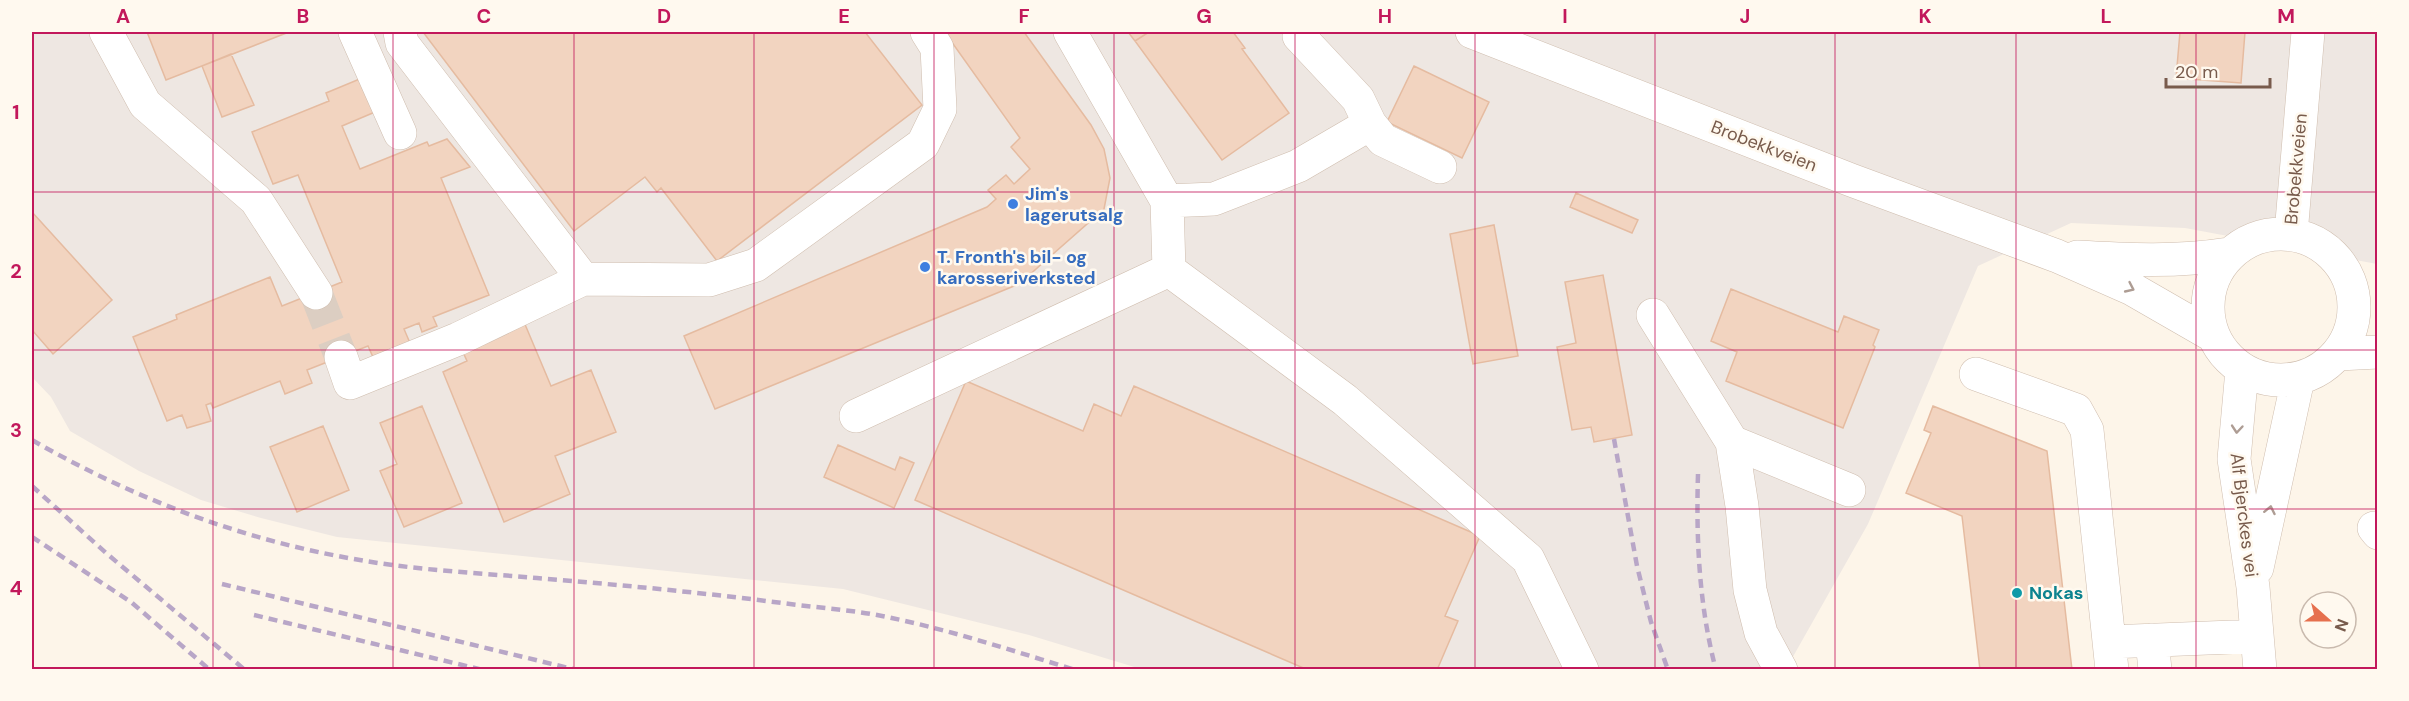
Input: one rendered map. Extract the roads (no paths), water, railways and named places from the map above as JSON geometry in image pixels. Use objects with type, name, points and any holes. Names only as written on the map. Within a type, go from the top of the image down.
[{"type":"street","points":[[106,32],[145,105],[256,200],[316,293]]},
{"type":"street","points":[[355,32],[400,133]]},
{"type":"street","points":[[400,32],[402,43],[583,279]]},
{"type":"street","points":[[341,357],[350,383],[458,339],[583,279],[709,280],[756,265],[924,144],[940,109],[937,48],[927,32]]},
{"type":"street","points":[[1070,32],[1167,201],[1169,270]]},
{"type":"street","name":"Brobekkveien","points":[[1472,32],[1861,184],[2057,256],[2140,293],[2212,335]]},
{"type":"street","name":"Brobekkveien","points":[[2291,234],[2308,32]]},
{"type":"street","points":[[1299,36],[1358,99],[1370,124],[1383,141],[1440,167]]},
{"type":"street","points":[[1167,201],[1214,199],[1298,166],[1370,124]]},
{"type":"street","points":[[2268,234],[2291,234],[2311,240],[2329,251],[2364,293],[2355,304],[2348,339],[2326,366],[2298,379],[2269,381],[2242,370],[2224,355],[2212,335],[2206,306],[2212,278],[2229,254],[2248,241],[2268,234]]},
{"type":"street","name":"Brobekkveien","points":[[2057,256],[2156,261],[2192,260],[2229,254]]},
{"type":"street","points":[[856,416],[1169,270]]},
{"type":"street","points":[[1169,270],[1345,400],[1528,559],[1582,669]]},
{"type":"street","points":[[1653,315],[1732,442],[1743,506],[1750,590],[1761,633],[1781,669]]},
{"type":"street","points":[[2338,354],[2378,352]]},
{"type":"street","name":"Alf Bjerckes vei","points":[[2242,370],[2234,459],[2253,587],[2260,669]]},
{"type":"street","points":[[1976,374],[2076,410],[2087,430],[2110,656],[2153,655],[2257,636]]},
{"type":"street","name":"Alf Bjerckes vei","points":[[2253,587],[2298,379]]},
{"type":"street","points":[[1732,442],[1850,490]]},
{"type":"tunnel","points":[[316,293],[341,357]]},
{"type":"railway","points":[[1614,439],[1637,566],[1651,622],[1668,670]]},
{"type":"railway","points":[[32,440],[109,480],[188,514],[228,528],[311,551],[422,569],[664,589],[871,614],[955,634],[1075,670]]},
{"type":"railway","points":[[1698,474],[1702,597],[1716,670]]},
{"type":"railway","points":[[32,486],[106,553],[245,670]]},
{"type":"railway","points":[[32,537],[131,602],[210,670]]},
{"type":"railway","points":[[222,584],[577,670]]},
{"type":"railway","points":[[254,615],[483,670]]},
{"type":"place","name":"Jim's lagerutsalg","points":[[1013,204]]},
{"type":"place","name":"T. Fronth's bil- og karosseriverksted","points":[[925,267]]},
{"type":"place","name":"Nokas","points":[[2017,593]]}]
